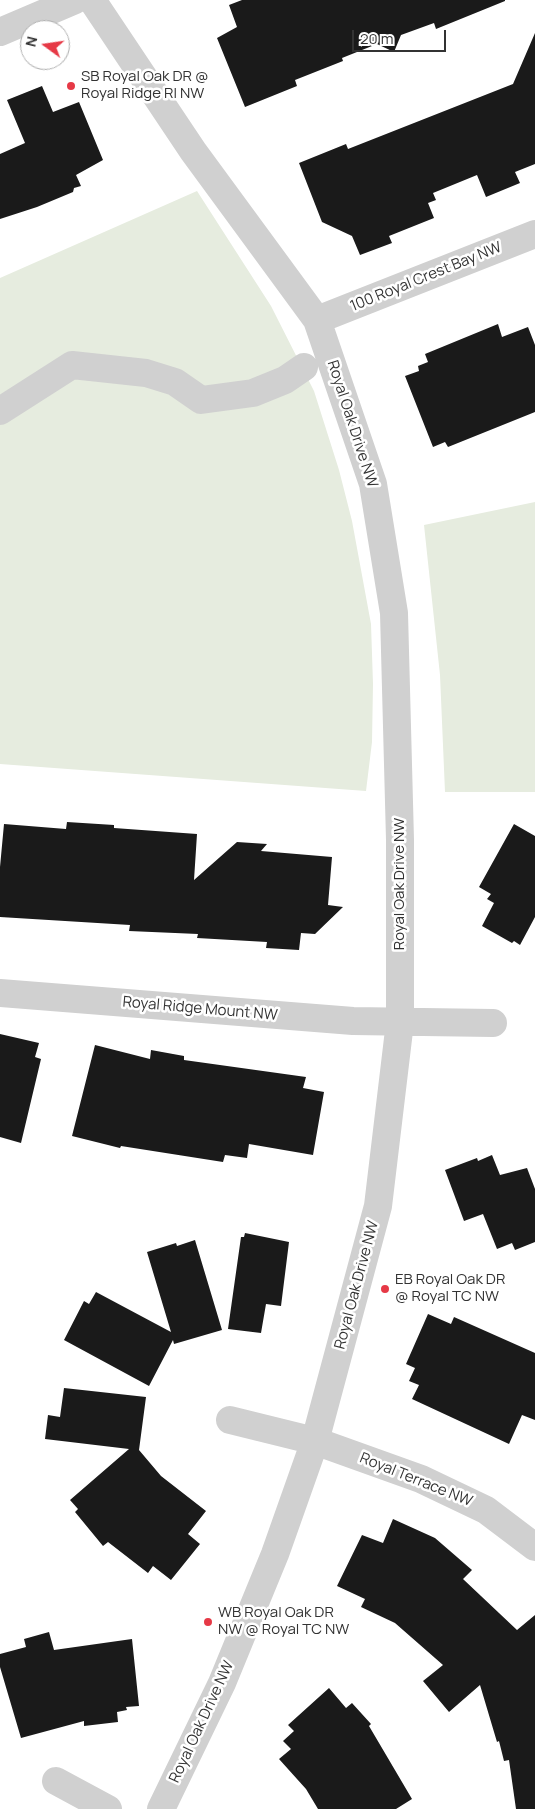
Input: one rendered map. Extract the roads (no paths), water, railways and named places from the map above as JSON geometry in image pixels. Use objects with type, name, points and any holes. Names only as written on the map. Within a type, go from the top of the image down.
[{"type":"street","points":[[0,32],[75,0]]},
{"type":"street","name":"Royal Oak Drive NW","points":[[92,0],[193,150],[317,320],[373,484],[394,614],[400,840],[400,1022],[378,1206],[315,1441],[275,1554],[229,1664],[164,1808]]},
{"type":"street","name":"100 Royal Crest Bay NW","points":[[317,320],[535,234]]},
{"type":"street","points":[[0,411],[72,365],[146,373],[175,382],[201,400],[253,393],[285,380],[304,367]]},
{"type":"street","name":"Royal Ridge Mount NW","points":[[0,993],[353,1021],[493,1023]]},
{"type":"street","name":"Royal Terrace NW","points":[[230,1420],[315,1441],[421,1479],[478,1506],[535,1547]]},
{"type":"street","points":[[56,1781],[108,1809]]},
{"type":"place","name":"SB Royal Oak DR @ Royal Ridge RI NW","points":[[71,86]]},
{"type":"place","name":"EB Royal Oak DR @ Royal TC NW","points":[[385,1289]]},
{"type":"place","name":"WB Royal Oak DR NW @ Royal TC NW","points":[[208,1622]]}]
